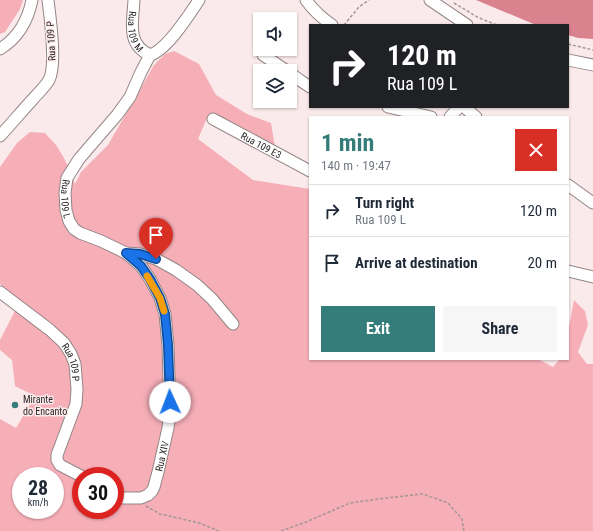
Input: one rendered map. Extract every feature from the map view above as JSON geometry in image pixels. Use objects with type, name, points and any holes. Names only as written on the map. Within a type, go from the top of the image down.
[{"type":"street","points":[[0,49],[10,42],[21,28],[26,19],[32,0]]},
{"type":"street","name":"Rua 109 P","points":[[0,136],[34,97],[43,89],[52,73],[51,30],[48,0]]},
{"type":"street","name":"Rua 109 M","points":[[134,0],[132,32],[136,43],[143,52],[150,55]]},
{"type":"street","name":"Rua 109 L","points":[[199,0],[163,48],[150,55],[130,97],[117,115],[79,159],[67,178],[65,193],[66,210],[69,221],[74,229],[80,233],[126,253],[140,254],[156,259],[176,270],[212,298],[233,324]]},
{"type":"street","points":[[306,0],[322,18],[331,24]]},
{"type":"street","points":[[430,0],[466,24]]},
{"type":"street","points":[[264,56],[276,64]]},
{"type":"street","points":[[569,60],[593,65]]},
{"type":"street","points":[[297,78],[309,85]]},
{"type":"street","points":[[392,108],[427,116]]},
{"type":"street","points":[[451,116],[458,108]]},
{"type":"street","name":"Rua 109 E3","points":[[213,119],[309,170]]},
{"type":"street","points":[[569,186],[593,203]]},
{"type":"street","name":"Rua XIV","points":[[126,253],[141,266],[160,298],[165,314],[168,345],[170,412],[168,428],[154,487],[148,495],[141,498]]},
{"type":"street","points":[[569,271],[593,277]]},
{"type":"street","name":"Rua 109 P","points":[[0,292],[50,330],[64,343],[71,354],[75,364],[77,389],[76,404],[57,455],[57,460],[60,465],[72,471]]},
{"type":"street","points":[[124,498],[141,498]]},
{"type":"path","points":[[345,24],[359,7],[369,0]]},
{"type":"path","points":[[450,1],[479,18],[494,24]]},
{"type":"path","points":[[569,44],[593,50]]},
{"type":"path","points":[[281,531],[350,503],[423,494],[448,503],[462,519],[464,531]]},
{"type":"path","points":[[141,498],[146,507],[160,514],[199,523],[219,531]]},
{"type":"shaded area","points":[[0,0],[23,0],[20,9],[5,32],[0,34]]},
{"type":"shaded area","points":[[476,0],[593,0],[593,39],[578,38],[569,35],[569,24],[534,24]]},
{"type":"shaded area","points":[[174,51],[199,64],[216,95],[247,114],[271,123],[275,147],[229,123],[207,118],[198,139],[253,180],[309,189],[309,360],[540,360],[553,367],[559,360],[569,360],[569,327],[574,300],[585,311],[588,325],[578,352],[587,364],[593,364],[593,531],[0,531],[0,419],[16,428],[35,396],[15,386],[12,360],[0,350],[0,340],[19,303],[0,284],[0,167],[17,143],[30,132],[45,133],[56,145],[64,158],[75,184],[81,172],[108,145],[154,65],[165,54]]},
{"type":"slow traffic","points":[[147,276],[160,298],[164,311]]},
{"type":"place","name":"Mirante do Encanto","points":[[15,405]]},
{"type":"route","points":[[156,259],[140,254],[126,253],[141,266],[150,279],[160,298],[165,314],[168,345],[170,402]]}]
